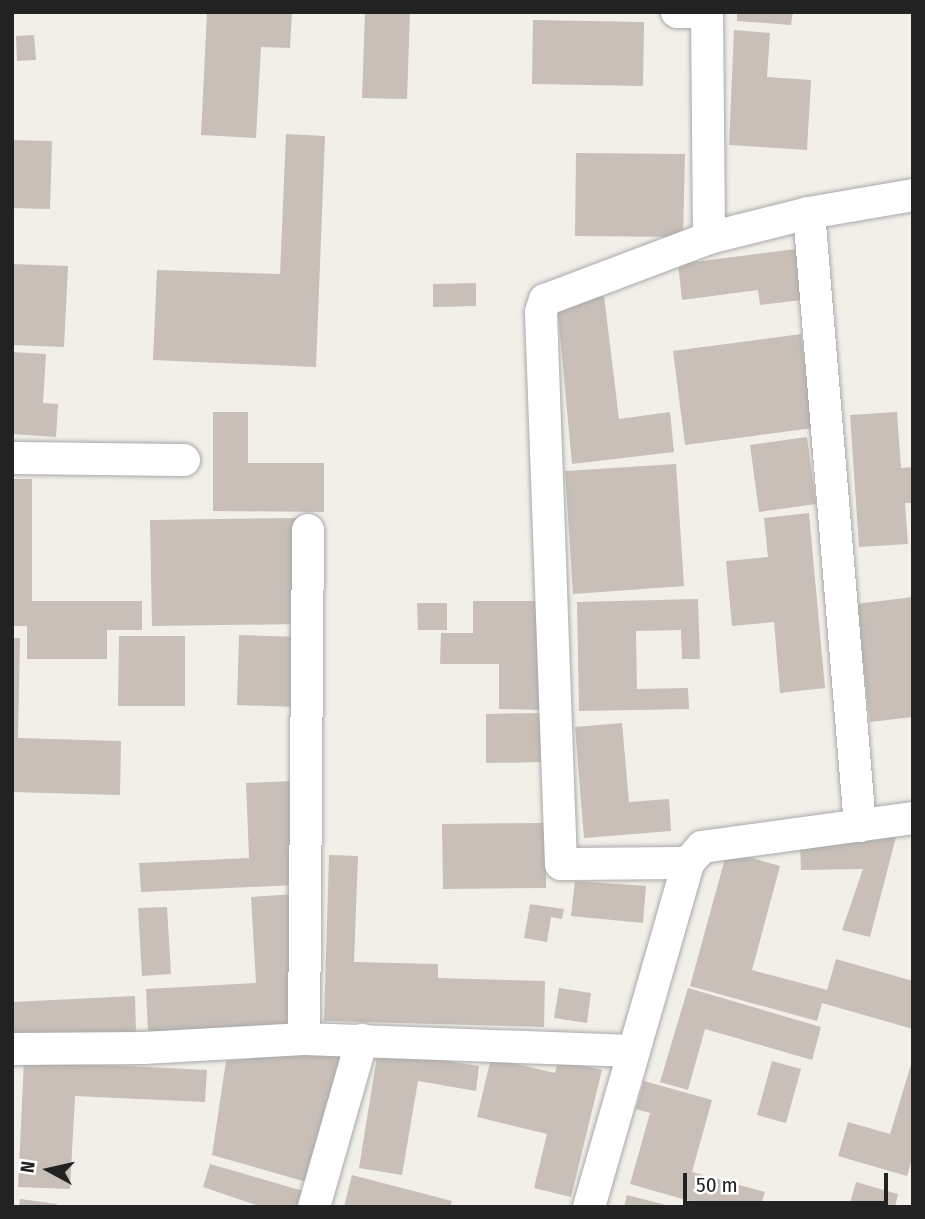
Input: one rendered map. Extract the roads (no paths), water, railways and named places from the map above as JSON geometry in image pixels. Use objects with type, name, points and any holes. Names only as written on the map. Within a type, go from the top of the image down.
[{"type":"street","points":[[697,13],[709,239]]},
{"type":"street","points":[[688,863],[561,864],[541,313],[545,300],[709,239],[809,212],[913,195]]},
{"type":"street","points":[[809,212],[860,826]]},
{"type":"street","points":[[12,458],[184,460]]},
{"type":"street","points":[[303,1039],[308,530]]},
{"type":"street","points":[[589,1207],[688,863],[702,846],[913,818]]},
{"type":"street","points":[[12,1049],[143,1048],[303,1039],[634,1051]]},
{"type":"street","points":[[314,1207],[362,1040]]}]
